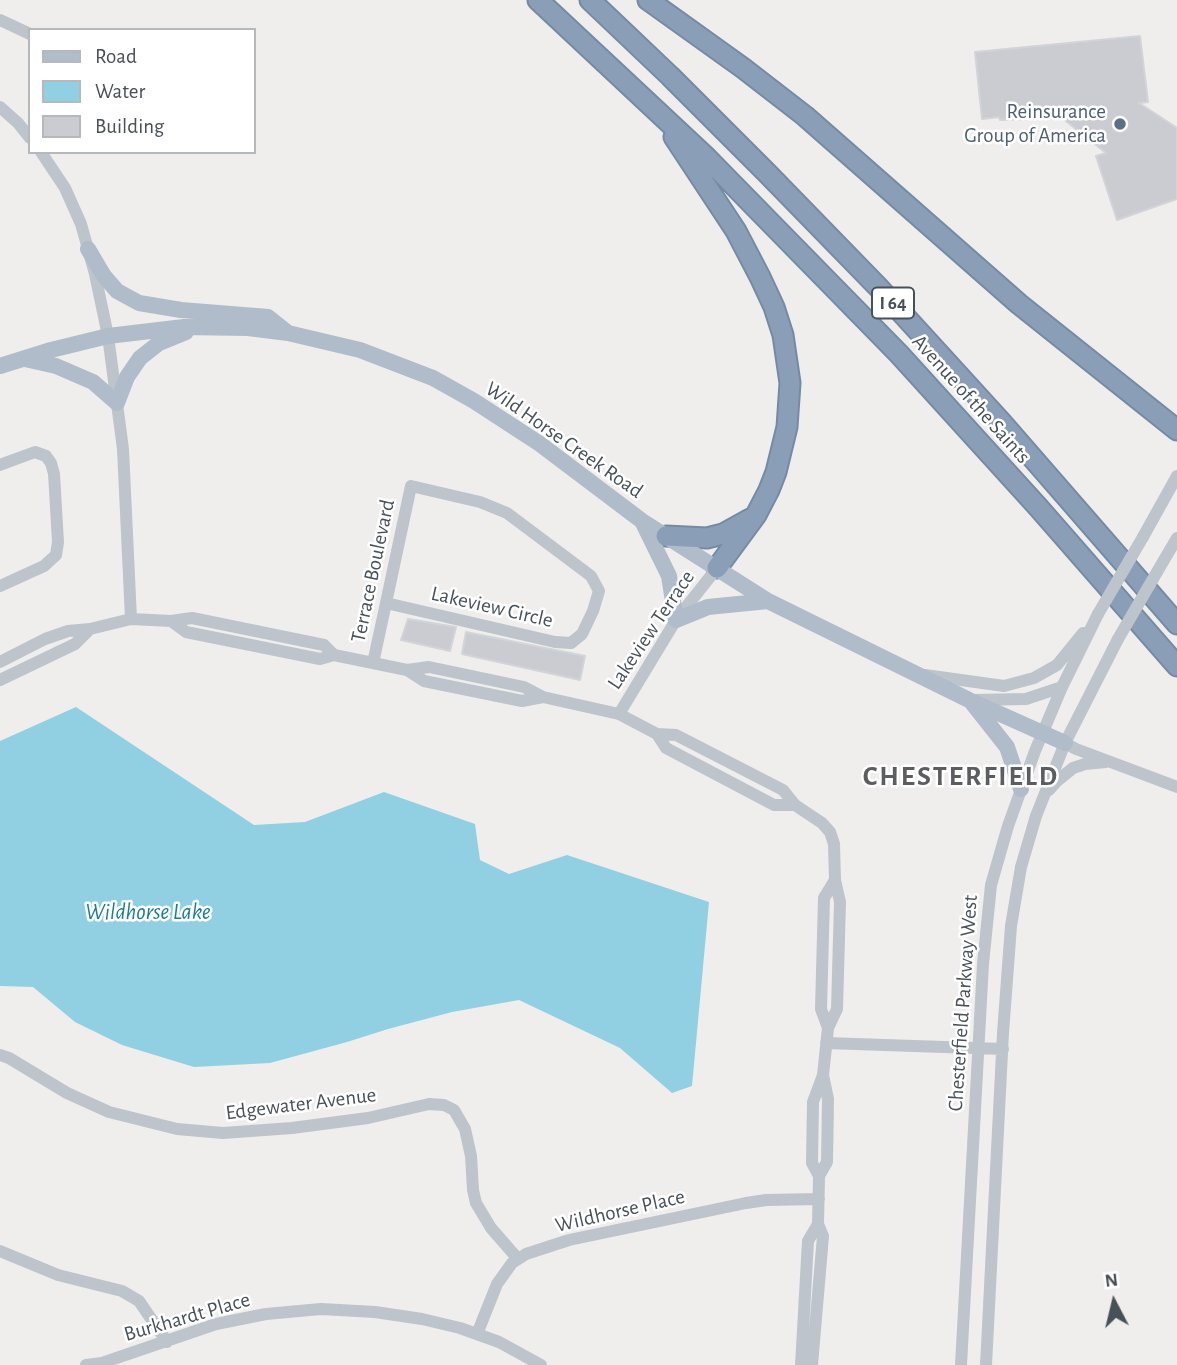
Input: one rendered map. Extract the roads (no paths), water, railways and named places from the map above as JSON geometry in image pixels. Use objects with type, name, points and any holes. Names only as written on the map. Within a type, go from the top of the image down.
[{"type":"highway","name":"Avenue of the Saints","points":[[538,0],[657,110],[900,354],[1177,666]]},
{"type":"highway","name":"Avenue of the Saints","points":[[590,0],[670,76],[879,288],[1003,424],[1177,624]]},
{"type":"highway","points":[[648,0],[795,107],[1019,304],[1167,414],[1177,430]]},
{"type":"highway","points":[[657,110],[736,231],[774,306],[783,335],[790,383],[787,427],[769,491],[757,515],[717,568]]},
{"type":"highway","points":[[666,537],[707,538],[723,534],[757,515]]},
{"type":"main road","points":[[88,249],[104,276],[117,291],[139,303],[181,310],[268,317],[288,333]]},
{"type":"main road","points":[[23,359],[56,366],[93,382],[117,403],[127,377],[140,358],[159,343],[198,327]]},
{"type":"main road","name":"Wild Horse Creek Road","points":[[0,366],[108,336],[172,328],[248,328],[288,333],[360,350],[433,378],[474,401],[540,444],[642,521],[768,601],[969,700],[1065,743]]},
{"type":"main road","points":[[642,521],[668,576],[676,620],[708,607],[768,601]]},
{"type":"main road","points":[[969,700],[1007,747],[1021,789]]},
{"type":"street","points":[[0,20],[28,33]]},
{"type":"street","points":[[0,107],[28,136]]},
{"type":"street","points":[[42,154],[65,188],[81,224],[108,336],[123,449],[131,619]]},
{"type":"street","points":[[0,465],[35,452],[46,456],[54,474],[58,542],[56,555],[44,566],[0,586]]},
{"type":"street","name":"Chesterfield Parkway West","points":[[961,1365],[983,964],[990,893],[1008,826],[1042,732],[1062,687],[1091,626],[1177,476]]},
{"type":"street","name":"Terrace Boulevard","points":[[373,663],[411,486],[480,502],[507,513],[591,576],[599,591]]},
{"type":"street","name":"Chesterfield Parkway West","points":[[986,1365],[1011,926],[1021,867],[1036,816],[1065,743],[1118,639],[1177,538]]},
{"type":"street","name":"Lakeview Terrace","points":[[619,714],[676,620],[717,568]]},
{"type":"street","name":"Lakeview Circle","points":[[386,603],[555,642],[571,643],[582,634],[599,591]]},
{"type":"street","points":[[0,662],[45,639],[68,631],[90,629],[131,619],[172,621],[192,618],[324,645],[334,655],[407,670],[429,667],[524,687],[542,697],[619,714],[657,734],[676,735],[783,790],[795,806],[822,823],[830,832],[834,844],[835,880],[840,902],[837,1009],[828,1028],[825,1043],[823,1075],[828,1099],[827,1162],[819,1175],[818,1224],[823,1236],[811,1365]]},
{"type":"street","points":[[915,673],[1003,686],[1034,678],[1057,665],[1091,626]]},
{"type":"street","points":[[0,680],[75,645],[90,629]]},
{"type":"street","points":[[969,700],[1026,699],[1062,687]]},
{"type":"street","points":[[1065,743],[1177,786]]},
{"type":"street","points":[[1043,797],[1073,768],[1110,762]]},
{"type":"street","points":[[825,1043],[1003,1049]]},
{"type":"street","name":"Edgewater Avenue","points":[[0,1055],[67,1093],[109,1112],[177,1129],[223,1133],[292,1128],[368,1118],[429,1104],[444,1105],[454,1110],[465,1129],[476,1203],[491,1228],[518,1259]]},
{"type":"street","name":"Wildhorse Place","points":[[477,1334],[497,1284],[512,1264],[526,1254],[569,1240],[746,1203],[819,1199]]},
{"type":"street","points":[[801,1365],[808,1241],[818,1224]]},
{"type":"street","points":[[0,1251],[58,1275],[122,1291],[139,1301],[167,1342]]},
{"type":"street","name":"Burkhardt Place","points":[[86,1365],[102,1363],[216,1324],[266,1314],[321,1309],[375,1312],[460,1328],[499,1342],[541,1365]]},
{"type":"water","name":"Wildhorse Lake","points":[[76,707],[254,825],[305,822],[384,792],[475,824],[480,860],[509,874],[567,855],[709,902],[692,1086],[672,1093],[620,1048],[519,1000],[452,1012],[270,1063],[194,1067],[122,1045],[75,1022],[33,987],[0,986],[0,741]]},
{"type":"place","name":"Reinsurance Group of America","points":[[1120,124]]},
{"type":"district","name":"CHESTERFIELD","points":[[961,777]]}]
